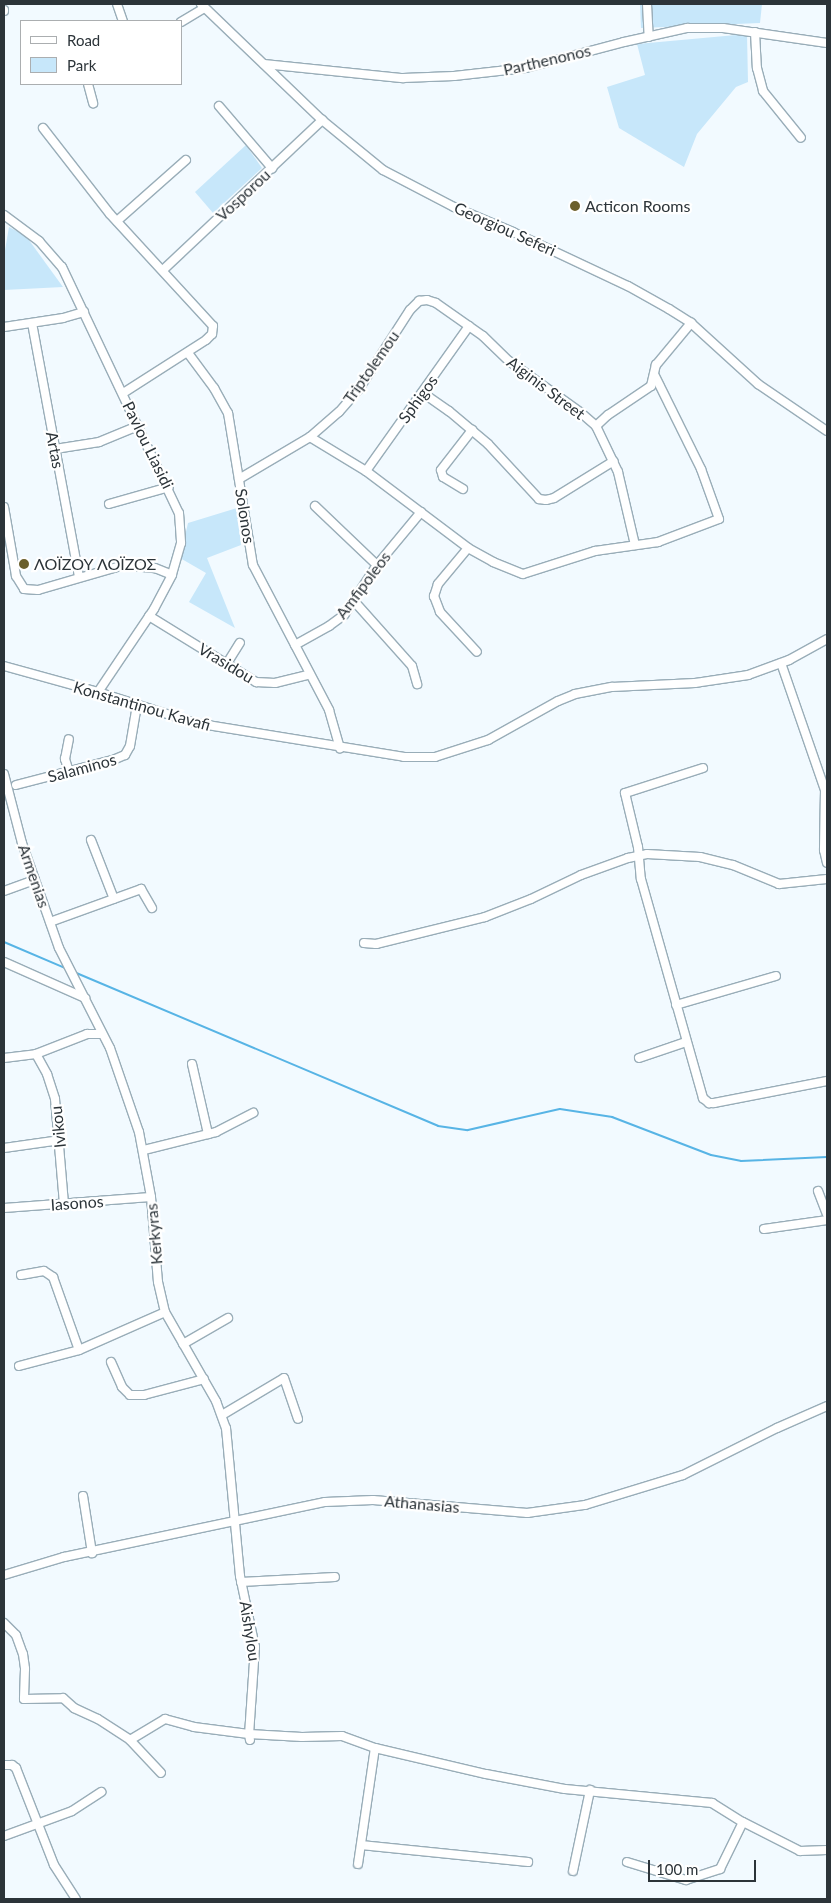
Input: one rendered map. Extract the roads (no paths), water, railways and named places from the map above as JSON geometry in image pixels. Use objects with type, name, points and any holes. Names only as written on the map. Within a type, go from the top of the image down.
[{"type":"street","points":[[118,4],[124,20]]},
{"type":"street","points":[[647,4],[649,37]]},
{"type":"street","points":[[182,21],[203,6]]},
{"type":"street","name":"Georgiou Seferi","points":[[203,6],[322,120],[383,170],[454,207],[513,232],[628,286],[691,323],[758,384],[827,430]]},
{"type":"street","name":"Parthenonos","points":[[264,64],[403,78],[454,76],[526,68],[687,28],[723,28],[827,43]]},
{"type":"street","points":[[755,32],[756,68],[763,91],[801,138]]},
{"type":"street","points":[[88,85],[93,103]]},
{"type":"street","points":[[219,106],[272,168]]},
{"type":"street","name":"Vosporou","points":[[163,270],[322,120]]},
{"type":"street","points":[[43,128],[59,152],[117,221],[212,326],[212,334],[188,353],[123,393]]},
{"type":"street","points":[[117,221],[186,160]]},
{"type":"street","name":"Pavlou Liasidi","points":[[4,215],[29,232],[54,257],[84,312],[178,508],[182,529],[180,551],[172,576],[149,616],[98,692]]},
{"type":"street","name":"Aiginis Street","points":[[423,300],[436,303],[469,326],[516,366],[580,412],[596,426],[614,462],[635,545]]},
{"type":"street","name":"Triptolemou","points":[[239,479],[310,437],[345,405],[410,310],[423,300]]},
{"type":"street","points":[[4,327],[71,317],[84,312]]},
{"type":"street","name":"Artas","points":[[32,323],[79,576]]},
{"type":"street","points":[[596,426],[622,405],[645,392],[651,386],[655,376],[656,365],[691,323]]},
{"type":"street","name":"Sphigos","points":[[366,471],[469,326]]},
{"type":"street","name":"Solonos","points":[[188,353],[214,388],[228,413],[254,565],[329,710],[340,748]]},
{"type":"street","points":[[310,437],[366,471],[468,548],[493,562],[523,574],[595,551],[658,542],[719,519],[701,469],[655,376]]},
{"type":"street","points":[[423,393],[472,430],[501,457],[533,494],[542,500],[554,498],[614,462]]},
{"type":"street","points":[[54,449],[99,442],[138,426]]},
{"type":"street","points":[[463,489],[443,477],[441,470],[472,430]]},
{"type":"street","points":[[109,504],[169,487]]},
{"type":"street","points":[[315,506],[377,565]]},
{"type":"street","points":[[4,507],[16,576],[24,588],[38,590],[116,566],[132,565],[155,568],[172,576]]},
{"type":"street","name":"Amfipoleos","points":[[295,645],[337,621],[354,601],[377,565],[421,512]]},
{"type":"street","points":[[468,548],[438,584],[434,596],[440,612],[477,652]]},
{"type":"street","points":[[354,601],[412,666],[417,684]]},
{"type":"street","name":"Vrasidou","points":[[149,616],[249,680],[262,684],[280,682],[310,674]]},
{"type":"street","name":"Konstantinou Kavafi","points":[[4,668],[98,692],[195,724],[404,757],[435,757],[488,740],[558,701],[575,694],[612,687],[727,679],[755,673],[781,663],[827,639]]},
{"type":"street","points":[[226,665],[240,642]]},
{"type":"street","points":[[781,663],[825,790],[824,844],[827,864]]},
{"type":"street","name":"Salaminos","points":[[16,785],[125,755],[130,746],[138,705]]},
{"type":"street","points":[[68,772],[65,759],[69,739]]},
{"type":"street","points":[[703,768],[625,793],[639,856],[641,879],[701,1094],[709,1103],[827,1081]]},
{"type":"street","name":"Armenias","points":[[4,774],[22,843],[59,948]]},
{"type":"street","points":[[92,840],[114,899]]},
{"type":"street","points":[[364,943],[376,944],[485,917],[531,899],[581,875],[647,854],[700,857],[733,865],[779,884],[827,879]]},
{"type":"street","points":[[4,891],[35,880]]},
{"type":"street","points":[[50,922],[141,889],[152,908]]},
{"type":"street","name":"Kerkyras","points":[[59,948],[119,1069],[144,1150],[151,1197],[158,1282],[165,1312],[204,1379],[222,1415],[228,1441],[235,1522]]},
{"type":"street","points":[[4,962],[83,996]]},
{"type":"street","points":[[676,1005],[776,976]]},
{"type":"street","points":[[4,1058],[36,1054],[87,1034],[102,1034]]},
{"type":"street","points":[[639,1058],[686,1042]]},
{"type":"street","name":"Ivikou","points":[[36,1054],[52,1087],[60,1140],[64,1204]]},
{"type":"street","points":[[192,1064],[208,1134]]},
{"type":"street","points":[[144,1150],[208,1134],[252,1112]]},
{"type":"street","points":[[4,1148],[60,1140]]},
{"type":"street","points":[[818,1191],[827,1214]]},
{"type":"street","name":"Iasonos","points":[[4,1208],[151,1197]]},
{"type":"street","points":[[764,1228],[827,1220]]},
{"type":"street","points":[[20,1274],[42,1271],[53,1278],[79,1350]]},
{"type":"street","points":[[19,1366],[79,1350],[165,1312]]},
{"type":"street","points":[[183,1344],[228,1318]]},
{"type":"street","points":[[111,1362],[122,1388],[130,1395],[144,1395],[204,1379]]},
{"type":"street","points":[[222,1415],[284,1378],[298,1419]]},
{"type":"street","name":"Athanasias","points":[[4,1575],[40,1563],[324,1502],[373,1500],[527,1513],[585,1505],[683,1475],[777,1428],[827,1406]]},
{"type":"street","points":[[83,1496],[92,1552]]},
{"type":"street","name":"Aishylou","points":[[235,1522],[241,1582],[255,1647],[250,1737]]},
{"type":"street","points":[[241,1582],[335,1578]]},
{"type":"street","points":[[4,1623],[16,1635],[23,1654],[25,1669],[24,1699],[63,1698],[74,1708],[98,1719],[130,1740],[161,1773]]},
{"type":"street","points":[[130,1740],[165,1719],[194,1727],[250,1737],[302,1738],[342,1736],[375,1748],[486,1774],[565,1789],[712,1803],[742,1822],[800,1850],[827,1850]]},
{"type":"street","points":[[358,1864],[375,1748]]},
{"type":"street","points":[[4,1765],[12,1765],[16,1768],[36,1824],[54,1865],[76,1899]]},
{"type":"street","points":[[573,1871],[590,1790]]},
{"type":"street","points":[[4,1836],[72,1811],[101,1792]]},
{"type":"street","points":[[627,1862],[686,1880],[720,1869],[742,1822]]},
{"type":"street","points":[[361,1845],[528,1862]]},
{"type":"waterway","points":[[4,942],[65,968]]},
{"type":"waterway","points":[[74,972],[438,1126],[468,1130],[560,1109],[612,1117],[711,1155],[741,1161],[827,1157]]},
{"type":"place","name":"Acticon Rooms","points":[[575,206]]},
{"type":"place","name":"ΛΟΪΖΟΥ ΛΟΪΖΟΣ","points":[[24,564]]}]
